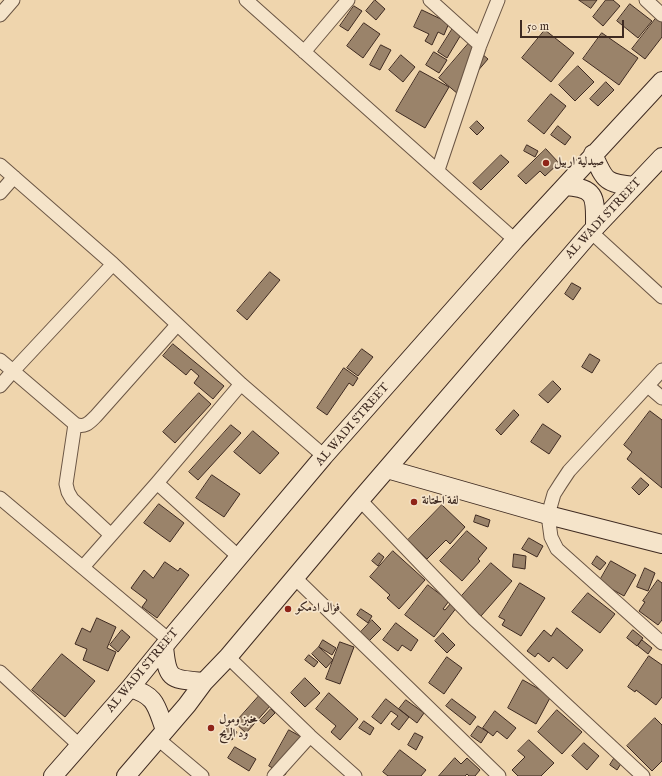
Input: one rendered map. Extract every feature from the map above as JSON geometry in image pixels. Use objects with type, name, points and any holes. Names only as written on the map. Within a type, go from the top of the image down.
[{"type":"main road","name":"AL WADI STREET","points":[[53,776],[130,688],[166,643],[324,456],[515,240],[662,81]]},
{"type":"main road","points":[[593,154],[600,170],[605,178],[611,183],[634,186]]},
{"type":"main road","name":"AL WADI STREET","points":[[126,776],[187,705],[204,682],[228,657],[360,500],[593,229],[662,156]]},
{"type":"main road","points":[[565,186],[580,187],[586,189],[590,193],[595,201],[593,229]]},
{"type":"main road","points":[[387,469],[548,515],[662,544]]},
{"type":"main road","points":[[166,643],[166,662],[168,670],[172,676],[178,679],[204,682]]},
{"type":"main road","points":[[130,688],[142,692],[153,699],[161,734]]},
{"type":"street","points":[[0,15],[13,0]]},
{"type":"street","points":[[246,0],[515,240]]},
{"type":"street","points":[[304,52],[348,0]]},
{"type":"street","points":[[430,0],[480,45]]},
{"type":"street","points":[[438,170],[480,45],[498,0]]},
{"type":"street","points":[[646,0],[662,15]]},
{"type":"street","points":[[0,165],[113,264],[241,384],[324,456]]},
{"type":"street","points":[[0,193],[14,177]]},
{"type":"street","points":[[593,229],[662,297]]},
{"type":"street","points":[[0,386],[113,264]]},
{"type":"street","points":[[0,360],[75,424],[79,426],[86,425],[96,416],[177,325]]},
{"type":"street","points":[[662,370],[569,471],[554,494],[548,515],[549,528],[557,549],[662,643]]},
{"type":"street","points":[[83,567],[241,384]]},
{"type":"street","points":[[648,386],[662,398]]},
{"type":"street","points":[[75,424],[66,484],[68,492],[72,499],[111,535]]},
{"type":"street","points":[[157,483],[239,557]]},
{"type":"street","points":[[360,500],[474,619],[639,775]]},
{"type":"street","points":[[2,502],[83,567],[166,643]]},
{"type":"street","points":[[295,578],[500,776]]},
{"type":"street","points":[[228,657],[310,736],[356,776]]},
{"type":"street","points":[[0,672],[79,745]]},
{"type":"street","points":[[161,734],[202,776]]},
{"type":"street","points":[[274,776],[310,736]]},
{"type":"building","points":[[375,0],[385,9],[376,20],[366,11]]},
{"type":"building","points":[[579,0],[597,0],[591,8]]},
{"type":"building","points":[[606,0],[613,0],[620,6],[603,26],[593,17]]},
{"type":"building","points":[[630,4],[652,21],[638,38],[617,21]]},
{"type":"building","points":[[354,6],[362,11],[348,31],[340,26]]},
{"type":"building","points":[[422,10],[449,23],[444,35],[438,32],[432,45],[425,41],[429,34],[414,27]]},
{"type":"building","points":[[657,17],[662,21],[662,37],[645,59],[632,49]]},
{"type":"building","points":[[364,23],[380,34],[363,58],[347,46]]},
{"type":"building","points":[[453,28],[462,33],[447,58],[438,52]]},
{"type":"building","points":[[545,30],[574,53],[551,82],[522,58]]},
{"type":"building","points":[[602,33],[638,58],[619,85],[583,59]]},
{"type":"building","points":[[469,43],[488,59],[458,94],[439,78]]},
{"type":"building","points":[[381,45],[391,50],[380,70],[370,65]]},
{"type":"building","points":[[434,52],[447,60],[439,73],[426,65]]},
{"type":"building","points":[[401,55],[415,67],[403,82],[389,70]]},
{"type":"building","points":[[578,66],[594,82],[575,101],[559,85]]},
{"type":"building","points":[[420,71],[449,87],[425,128],[396,111]]},
{"type":"building","points":[[606,82],[614,90],[598,106],[590,99]]},
{"type":"building","points":[[551,94],[566,106],[544,134],[528,121]]},
{"type":"building","points":[[477,121],[484,128],[477,135],[470,128]]},
{"type":"building","points":[[558,126],[571,137],[565,145],[551,135]]},
{"type":"building","points":[[527,145],[538,151],[535,157],[524,151]]},
{"type":"building","points":[[546,149],[559,163],[545,176],[540,171],[526,184],[518,176]]},
{"type":"building","points":[[501,155],[509,162],[481,190],[473,183]]},
{"type":"building","points":[[270,272],[280,280],[247,320],[237,311]]},
{"type":"building","points":[[572,283],[581,288],[573,300],[565,294]]},
{"type":"building","points":[[173,344],[224,386],[213,399],[194,383],[199,376],[191,369],[186,375],[163,356]]},
{"type":"building","points":[[362,349],[373,357],[358,376],[347,368]]},
{"type":"building","points":[[590,354],[600,360],[592,373],[582,367]]},
{"type":"building","points":[[344,368],[358,378],[353,386],[349,383],[327,415],[317,408]]},
{"type":"building","points":[[553,381],[561,389],[548,403],[539,395]]},
{"type":"building","points":[[199,393],[211,404],[175,443],[163,432]]},
{"type":"building","points":[[514,410],[519,415],[501,435],[496,430]]},
{"type":"building","points":[[650,411],[662,420],[662,488],[627,459],[632,452],[624,445]]},
{"type":"building","points":[[543,424],[561,436],[549,454],[531,442]]},
{"type":"building","points":[[231,425],[241,433],[198,480],[189,472]]},
{"type":"building","points":[[253,431],[279,453],[260,474],[234,452]]},
{"type":"building","points":[[212,475],[240,494],[224,517],[196,498]]},
{"type":"building","points":[[641,478],[649,485],[639,495],[632,488]]},
{"type":"building","points":[[159,504],[184,523],[170,542],[144,523]]},
{"type":"building","points":[[442,505],[465,527],[450,544],[446,540],[427,559],[408,540]]},
{"type":"building","points":[[476,515],[490,520],[488,527],[474,522]]},
{"type":"building","points":[[467,531],[487,548],[478,559],[480,561],[462,581],[440,561]]},
{"type":"building","points":[[529,538],[543,546],[537,557],[522,549]]},
{"type":"building","points":[[393,551],[425,580],[399,609],[387,598],[390,595],[370,577]]},
{"type":"building","points":[[379,553],[384,557],[378,566],[372,561]]},
{"type":"building","points":[[514,554],[526,556],[525,569],[513,567]]},
{"type":"building","points":[[597,556],[606,563],[600,570],[592,564]]},
{"type":"building","points":[[611,561],[636,575],[624,596],[599,582]]},
{"type":"building","points":[[165,562],[178,571],[180,568],[189,575],[157,618],[142,607],[147,600],[131,588],[144,570],[153,578]]},
{"type":"building","points":[[491,563],[512,581],[481,616],[460,598]]},
{"type":"building","points":[[645,568],[655,573],[648,591],[637,587]]},
{"type":"building","points":[[658,580],[662,583],[662,620],[658,625],[639,611],[645,602],[643,601]]},
{"type":"building","points":[[520,583],[545,598],[521,636],[502,625],[505,620],[499,617]]},
{"type":"building","points":[[428,585],[449,601],[443,609],[445,610],[451,603],[457,607],[434,637],[405,615]]},
{"type":"building","points":[[588,593],[615,614],[600,633],[572,612]]},
{"type":"building","points":[[361,609],[372,616],[368,623],[357,615]]},
{"type":"building","points":[[97,618],[116,627],[107,648],[116,652],[108,671],[83,660],[87,649],[75,644],[82,628],[90,632]]},
{"type":"building","points":[[372,620],[381,629],[369,641],[360,633]]},
{"type":"building","points":[[396,623],[418,640],[411,651],[402,645],[398,651],[383,640]]},
{"type":"building","points":[[557,628],[583,650],[567,669],[553,657],[549,662],[538,653],[535,657],[527,651],[544,630],[551,636]]},
{"type":"building","points":[[122,630],[130,637],[118,652],[110,645]]},
{"type":"building","points":[[633,630],[643,638],[637,646],[627,638]]},
{"type":"building","points":[[443,633],[455,645],[447,653],[435,641]]},
{"type":"building","points":[[323,640],[336,648],[332,655],[319,647]]},
{"type":"building","points":[[642,640],[652,648],[648,654],[638,646]]},
{"type":"building","points":[[340,642],[354,647],[340,684],[326,679]]},
{"type":"building","points":[[319,647],[333,660],[326,668],[312,654]]},
{"type":"building","points":[[62,654],[95,681],[65,717],[32,690]]},
{"type":"building","points":[[309,655],[318,662],[314,667],[305,660]]},
{"type":"building","points":[[649,656],[662,665],[662,697],[656,705],[636,690],[635,692],[628,687]]},
{"type":"building","points":[[447,657],[462,668],[444,694],[429,683]]},
{"type":"building","points":[[305,678],[320,693],[305,707],[291,693]]},
{"type":"building","points":[[523,680],[551,696],[536,724],[508,708]]},
{"type":"building","points":[[329,693],[358,719],[340,740],[331,732],[336,726],[316,709]]},
{"type":"building","points":[[259,696],[270,706],[246,733],[235,723]]},
{"type":"building","points":[[386,699],[409,717],[399,730],[391,724],[398,716],[391,711],[381,724],[372,717]]},
{"type":"building","points":[[452,699],[476,717],[470,725],[446,706]]},
{"type":"building","points":[[406,700],[424,713],[417,723],[399,709]]},
{"type":"building","points":[[271,709],[275,713],[264,724],[260,721]]},
{"type":"building","points":[[557,710],[582,732],[562,754],[538,732]]},
{"type":"building","points":[[495,711],[516,728],[507,739],[497,731],[493,736],[483,728]]},
{"type":"building","points":[[655,718],[662,725],[662,761],[652,771],[627,746]]},
{"type":"building","points":[[364,721],[374,728],[370,735],[359,728]]},
{"type":"building","points":[[229,726],[237,732],[232,740],[223,734]]},
{"type":"building","points":[[478,726],[488,732],[481,743],[471,736]]},
{"type":"building","points":[[289,730],[305,739],[285,775],[269,766]]},
{"type":"building","points":[[415,733],[423,737],[416,750],[408,745]]},
{"type":"building","points":[[529,740],[554,763],[541,776],[518,776],[512,770],[525,757],[518,751]]},
{"type":"building","points":[[584,743],[599,756],[587,770],[572,756]]},
{"type":"building","points":[[235,747],[256,759],[249,771],[228,758]]},
{"type":"building","points":[[400,750],[426,770],[421,776],[388,776],[383,772]]},
{"type":"building","points":[[615,757],[622,762],[617,770],[610,765]]},
{"type":"building","points":[[455,758],[461,764],[467,758],[480,770],[475,776],[469,776],[467,774],[465,776],[439,776]]},
{"type":"place","name":"صيدلية اربيل","points":[[546,163]]},
{"type":"place","name":"لفة الحتانة","points":[[414,502]]},
{"type":"place","name":"فوال ادمكو","points":[[288,609]]},
{"type":"place","name":"مخبز ومول ود الريح","points":[[211,728]]}]
